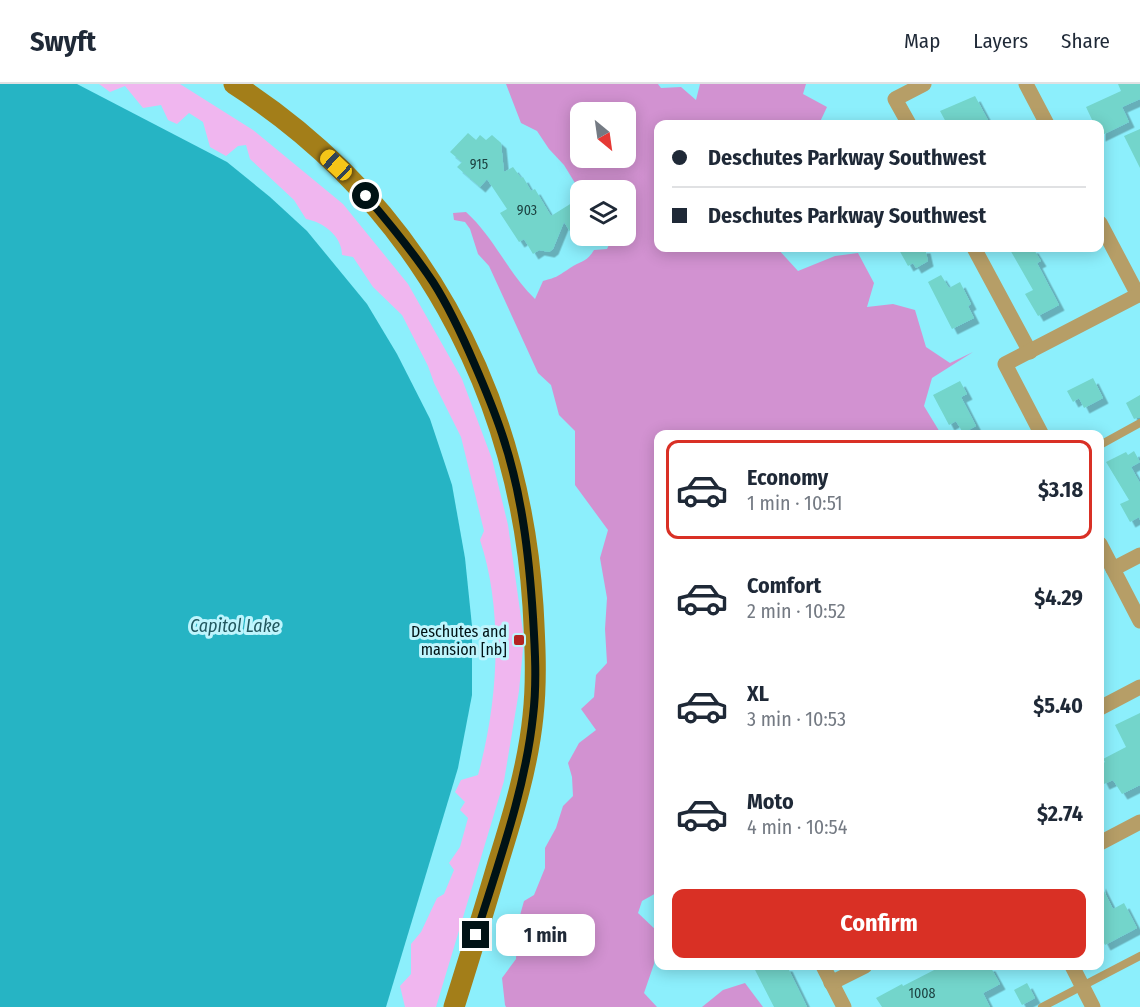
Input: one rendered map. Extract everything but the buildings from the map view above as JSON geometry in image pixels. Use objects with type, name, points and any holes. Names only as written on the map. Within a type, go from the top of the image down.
[{"type":"street","points":[[234,84],[307,138],[351,179],[397,232],[434,284],[463,337],[503,435],[513,476],[524,524],[531,574],[534,654],[533,716],[525,767],[512,816],[454,1007]]},
{"type":"street","points":[[907,120],[895,99],[924,84]]},
{"type":"street","points":[[1026,84],[1045,120]]},
{"type":"street","points":[[1039,430],[1005,364],[1139,294],[1104,230]]},
{"type":"street","points":[[976,252],[1030,352]]},
{"type":"street","points":[[1104,552],[1140,621]]},
{"type":"street","points":[[1113,569],[1140,555]]},
{"type":"street","points":[[1104,706],[1140,687]]},
{"type":"street","points":[[1104,841],[1140,822]]},
{"type":"street","points":[[825,970],[844,1007]]},
{"type":"street","points":[[831,983],[857,970]]},
{"type":"street","points":[[1073,970],[1093,1007]]},
{"type":"lane","points":[[1104,443],[1140,423]]},
{"type":"lane","points":[[1042,1007],[1140,956]]},
{"type":"shaded area","points":[[99,84],[180,84],[253,130],[343,204],[408,284],[462,379],[492,459],[508,525],[524,639],[519,691],[504,781],[436,1007],[405,1007],[400,986],[411,974],[411,944],[421,932],[437,898],[444,894],[454,870],[449,863],[460,847],[468,818],[460,810],[465,802],[455,792],[461,780],[478,775],[490,718],[496,658],[493,597],[480,540],[484,531],[461,437],[402,315],[373,287],[353,257],[342,255],[335,236],[319,223],[306,219],[294,200],[250,159],[246,145],[238,146],[226,156],[210,147],[203,122],[189,113],[177,124],[168,120],[161,105],[143,108],[125,86],[110,92]]},
{"type":"shaded area","points":[[506,84],[658,84],[661,88],[681,87],[696,100],[700,84],[806,84],[803,94],[827,107],[821,120],[654,120],[654,252],[781,252],[798,271],[835,256],[858,253],[874,283],[867,307],[893,304],[915,310],[926,347],[950,363],[973,352],[932,378],[924,406],[939,430],[654,430],[654,894],[642,901],[638,913],[654,928],[654,964],[644,993],[657,1007],[506,1007],[505,1005],[502,978],[516,959],[517,926],[524,901],[534,895],[545,868],[545,848],[556,828],[563,806],[573,796],[572,777],[568,763],[579,743],[596,730],[581,709],[594,697],[596,675],[607,663],[605,629],[607,598],[600,558],[608,530],[575,485],[575,431],[559,415],[551,385],[538,373],[489,266],[478,254],[470,229],[465,222],[454,220],[453,213],[466,212],[476,222],[525,289],[535,299],[543,281],[558,276],[584,261],[594,250],[607,249],[608,246],[636,246],[636,180],[573,180],[564,165],[537,131],[521,123]]},
{"type":"shaded area","points":[[745,983],[763,1007],[702,1007],[723,990]]},
{"type":"water","name":"Capitol Lake","points":[[0,84],[77,84],[227,162],[307,231],[367,304],[397,354],[430,419],[452,485],[465,558],[472,626],[472,695],[458,768],[386,1007],[0,1007]]},
{"type":"place","name":"Deschutes and mansion [nb]","points":[[519,640]]},
{"type":"route","points":[[366,196],[397,232],[434,284],[463,337],[503,435],[524,524],[531,574],[534,630],[533,716],[525,767],[476,935]]}]
